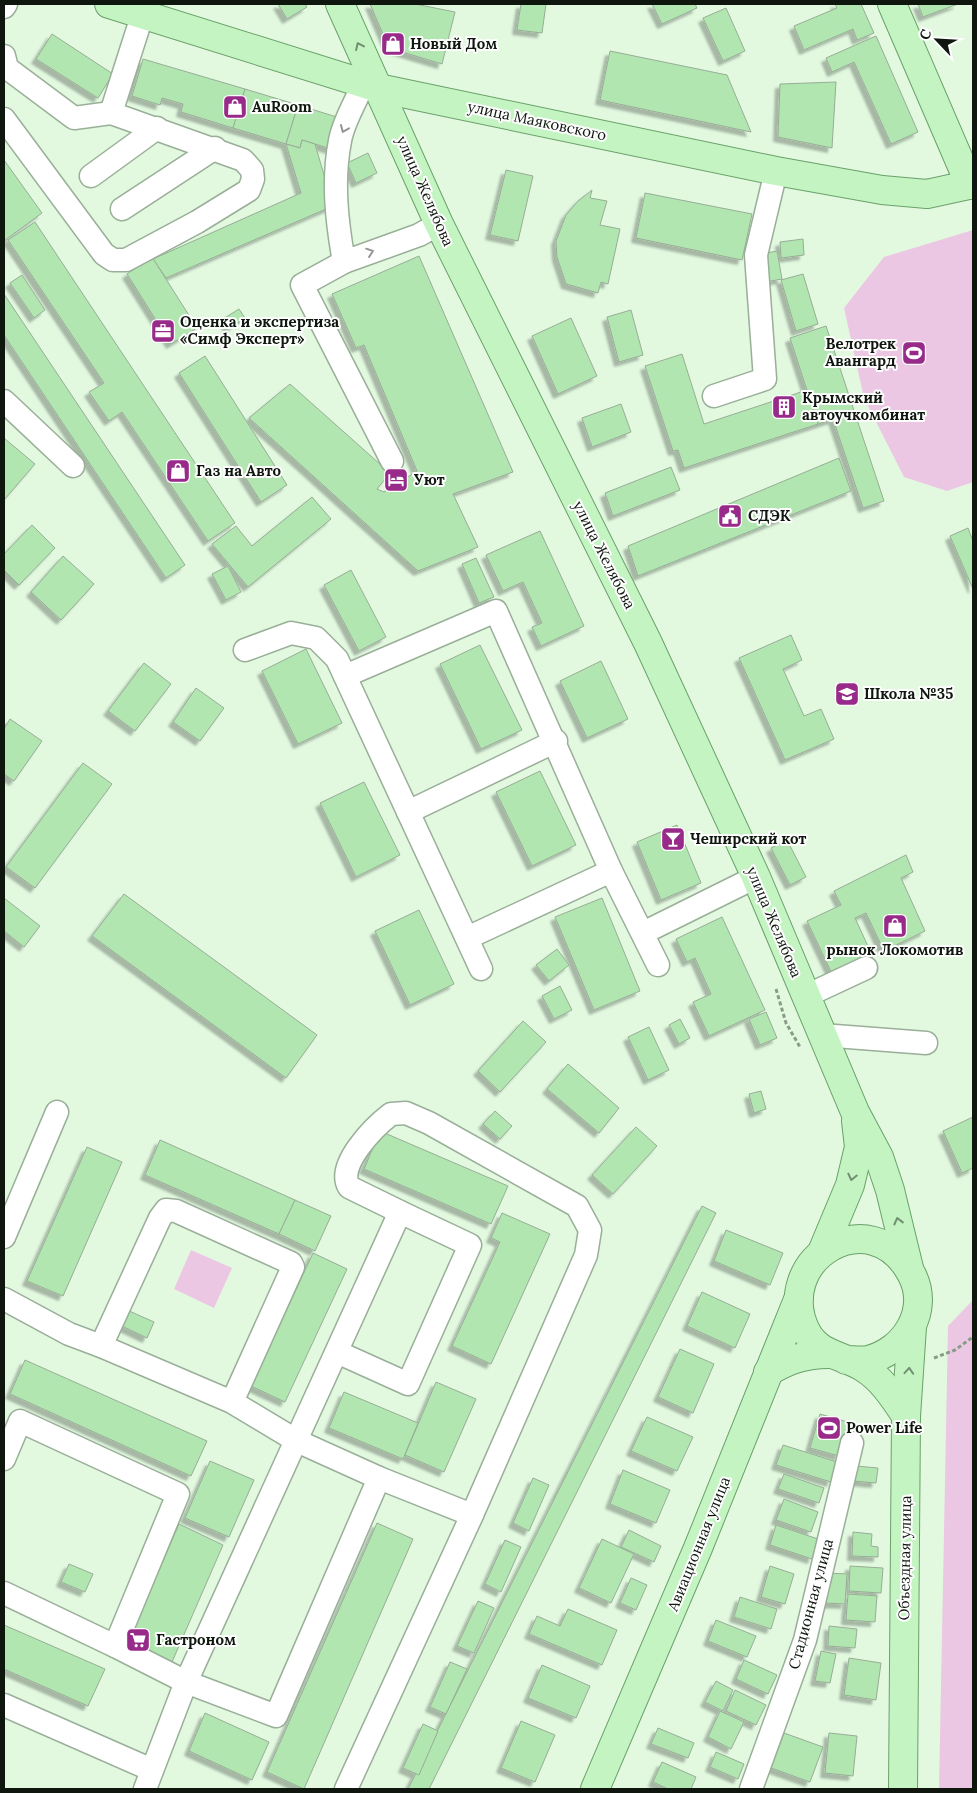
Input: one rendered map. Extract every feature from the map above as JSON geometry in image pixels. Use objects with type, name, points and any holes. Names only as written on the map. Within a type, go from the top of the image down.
[{"type":"main road","name":"улица Желябова","points":[[340,4],[371,86],[648,643],[756,877],[806,996],[812,1044],[855,1112]]},
{"type":"main road","points":[[892,4],[972,184]]},
{"type":"main road","name":"улица Маяковского","points":[[123,7],[371,86],[776,171],[882,190],[927,194],[972,184]]},
{"type":"main road","points":[[855,1112],[859,1146],[850,1185],[822,1252],[803,1278],[799,1297],[807,1332],[816,1345],[837,1357],[862,1366],[876,1376],[906,1416]]},
{"type":"main road","points":[[768,1372],[792,1359],[815,1354],[867,1360],[894,1349],[912,1327],[917,1307],[918,1292],[908,1268],[892,1200],[879,1157],[855,1112]]},
{"type":"main road","points":[[822,1252],[840,1242],[856,1239],[872,1240],[900,1256],[908,1268]]},
{"type":"main road","name":"Авиационная улица","points":[[595,1789],[687,1574],[799,1297]]},
{"type":"main road","name":"Объездная улица","points":[[903,1789],[906,1416],[912,1327]]},
{"type":"street","points":[[111,113],[123,7]]},
{"type":"street","points":[[4,119],[104,254],[114,260],[126,260],[197,222],[249,190],[253,179],[252,170],[243,160],[157,128],[111,113],[74,118],[5,64]]},
{"type":"street","points":[[344,262],[336,211],[336,175],[340,140],[371,86]]},
{"type":"street","points":[[91,176],[157,128]]},
{"type":"street","points":[[122,209],[215,148]]},
{"type":"street","points":[[714,396],[766,379],[756,255],[776,171]]},
{"type":"street","points":[[392,461],[302,285],[344,262],[419,235],[439,224]]},
{"type":"street","points":[[4,401],[73,466]]},
{"type":"street","points":[[345,676],[496,611],[556,741],[611,871],[658,965]]},
{"type":"street","points":[[246,650],[291,632],[316,638],[337,659],[481,969]]},
{"type":"street","points":[[408,812],[556,741]]},
{"type":"street","points":[[467,938],[611,871]]},
{"type":"street","points":[[643,933],[756,877]]},
{"type":"street","points":[[806,996],[866,968]]},
{"type":"street","points":[[812,1044],[926,1044]]},
{"type":"street","points":[[4,1237],[57,1112]]},
{"type":"street","points":[[337,1352],[408,1384],[470,1245],[349,1187],[345,1181],[346,1174],[363,1139],[391,1114],[406,1113],[429,1123],[578,1206],[590,1230],[586,1255],[472,1515],[346,1789]]},
{"type":"street","points":[[101,1346],[160,1218],[166,1210],[176,1211],[202,1222],[289,1260],[292,1267],[232,1402]]},
{"type":"street","points":[[4,1706],[148,1780],[186,1682],[400,1212]]},
{"type":"street","points":[[4,1299],[69,1334],[232,1402],[297,1441],[379,1478],[472,1515]]},
{"type":"street","points":[[4,1459],[20,1421],[178,1494],[115,1646]]},
{"type":"street","name":"Стадионная улица","points":[[751,1789],[805,1640],[852,1443]]},
{"type":"street","points":[[4,1592],[186,1682],[276,1716],[379,1478]]},
{"type":"path","points":[[776,980],[777,995],[786,1023],[812,1044]]},
{"type":"path","points":[[932,1359],[955,1350],[973,1337]]},
{"type":"shaded area","name":"Велотрек Авангард","points":[[973,230],[973,482],[947,491],[904,477],[864,398],[844,308],[884,257]]},
{"type":"shaded area","points":[[191,1250],[232,1268],[214,1308],[174,1289]]},
{"type":"shaded area","points":[[973,1300],[973,1789],[939,1789],[948,1326]]},
{"type":"building","points":[[278,4],[305,4],[307,7],[287,19]]},
{"type":"building","points":[[370,4],[415,4],[455,12],[442,64],[389,48]]},
{"type":"building","points":[[521,4],[546,4],[542,33],[517,30]]},
{"type":"building","points":[[652,4],[695,4],[697,8],[662,24]]},
{"type":"building","points":[[835,4],[861,4],[874,33],[857,40],[853,29],[804,50],[794,26],[837,8]]},
{"type":"building","points":[[918,4],[958,4],[923,17]]},
{"type":"building","points":[[726,8],[745,51],[723,61],[703,18]]},
{"type":"building","points":[[52,34],[113,74],[98,98],[36,59]]},
{"type":"building","points":[[876,36],[918,132],[891,144],[854,62],[832,72],[826,58]]},
{"type":"building","points":[[610,51],[727,75],[751,132],[600,100]]},
{"type":"building","points":[[143,59],[245,89],[233,128],[181,112],[183,104],[162,98],[160,105],[132,96]]},
{"type":"building","points":[[836,82],[832,148],[778,137],[780,84]]},
{"type":"building","points":[[245,89],[298,105],[286,144],[233,128]]},
{"type":"building","points":[[298,105],[340,118],[331,149],[302,140],[300,148],[286,144]]},
{"type":"building","points":[[302,140],[315,144],[333,206],[166,278],[153,259],[301,193],[286,144],[300,148]]},
{"type":"building","points":[[368,153],[377,173],[356,183],[347,163]]},
{"type":"building","points":[[4,160],[42,213],[4,241]]},
{"type":"building","points":[[506,170],[533,176],[518,241],[490,235]]},
{"type":"building","points":[[592,190],[590,198],[607,201],[600,225],[620,229],[608,284],[601,282],[598,293],[566,284],[557,257],[556,241],[566,215],[578,201]]},
{"type":"building","points":[[645,193],[752,214],[742,260],[636,238]]},
{"type":"building","points":[[35,222],[235,523],[208,541],[122,412],[109,421],[89,392],[104,383],[8,240]]},
{"type":"building","points":[[803,239],[804,255],[781,258],[780,242]]},
{"type":"building","points":[[777,251],[782,279],[765,282],[761,254]]},
{"type":"building","points":[[419,256],[513,472],[453,494],[478,547],[418,571],[249,418],[290,384],[390,473],[377,489],[384,492],[417,471],[364,345],[356,348],[332,294]]},
{"type":"building","points":[[152,257],[197,328],[171,344],[127,274]]},
{"type":"building","points":[[803,274],[818,324],[796,331],[781,280]]},
{"type":"building","points":[[22,275],[45,310],[34,318],[10,283]]},
{"type":"building","points":[[4,294],[185,565],[166,578],[4,335]]},
{"type":"building","points":[[239,309],[245,318],[229,328],[223,319]]},
{"type":"building","points":[[631,310],[643,355],[619,362],[607,317]]},
{"type":"building","points":[[571,318],[597,376],[558,394],[532,336]]},
{"type":"building","points":[[826,326],[884,501],[863,508],[833,419],[818,424],[790,338]]},
{"type":"building","name":"Крымский автоучкомбинат","points":[[682,354],[704,424],[807,390],[818,424],[684,468],[678,450],[673,451],[645,366]]},
{"type":"building","points":[[205,356],[287,485],[261,502],[179,373]]},
{"type":"building","points":[[621,404],[631,432],[592,447],[582,418]]},
{"type":"building","points":[[4,438],[35,464],[4,500]]},
{"type":"building","points":[[839,458],[851,491],[638,576],[628,546]]},
{"type":"building","points":[[671,467],[680,490],[613,516],[605,493]]},
{"type":"building","points":[[312,497],[331,519],[248,587],[212,544],[236,526],[252,546]]},
{"type":"building","points":[[32,525],[55,548],[19,585],[4,570],[4,554]]},
{"type":"building","points":[[968,528],[973,541],[973,589],[950,536]]},
{"type":"building","points":[[540,531],[584,626],[541,646],[532,627],[542,623],[523,582],[503,591],[486,555]]},
{"type":"building","points":[[63,556],[94,584],[61,620],[31,592]]},
{"type":"building","points":[[476,558],[494,597],[479,603],[462,564]]},
{"type":"building","points":[[228,566],[241,592],[226,600],[212,574]]},
{"type":"building","points":[[351,570],[386,637],[359,651],[324,585]]},
{"type":"building","points":[[791,635],[802,660],[783,669],[804,716],[821,709],[834,739],[785,760],[739,658]]},
{"type":"building","points":[[480,645],[522,730],[481,749],[440,664]]},
{"type":"building","points":[[306,649],[342,723],[298,744],[262,671]]},
{"type":"building","points":[[601,661],[628,719],[587,738],[560,681]]},
{"type":"building","points":[[144,663],[171,684],[135,731],[108,711]]},
{"type":"building","points":[[196,688],[224,708],[200,741],[173,722]]},
{"type":"building","points":[[10,719],[42,741],[14,781],[4,774],[4,729]]},
{"type":"building","points":[[83,763],[112,784],[35,888],[6,867]]},
{"type":"building","points":[[540,771],[576,845],[532,866],[496,792]]},
{"type":"building","points":[[364,782],[400,855],[356,877],[320,803]]},
{"type":"building","points":[[677,825],[701,883],[661,900],[637,842]]},
{"type":"building","points":[[787,840],[806,877],[790,885],[771,848]]},
{"type":"building","points":[[906,855],[913,872],[901,878],[925,931],[884,951],[866,913],[855,918],[873,957],[833,976],[807,921],[841,905],[834,891]]},
{"type":"building","points":[[124,894],[317,1035],[286,1078],[92,936]]},
{"type":"building","points":[[4,898],[40,926],[24,947],[4,931]]},
{"type":"building","points":[[602,898],[640,991],[594,1010],[555,917]]},
{"type":"building","points":[[419,910],[454,984],[410,1005],[375,931]]},
{"type":"building","points":[[722,917],[765,1010],[709,1036],[693,1002],[711,994],[695,958],[687,962],[676,939]]},
{"type":"building","points":[[557,949],[569,965],[549,981],[536,965]]},
{"type":"building","points":[[560,986],[572,1010],[554,1019],[542,996]]},
{"type":"building","points":[[766,1012],[777,1038],[760,1045],[749,1019]]},
{"type":"building","points":[[680,1019],[690,1038],[679,1044],[669,1025]]},
{"type":"building","points":[[523,1021],[546,1042],[500,1092],[478,1071]]},
{"type":"building","points":[[649,1027],[669,1070],[648,1080],[628,1037]]},
{"type":"building","points":[[568,1064],[619,1108],[599,1133],[547,1089]]},
{"type":"building","points":[[761,1091],[766,1109],[754,1113],[749,1094]]},
{"type":"building","points":[[495,1111],[512,1126],[500,1139],[483,1124]]},
{"type":"building","points":[[973,1117],[973,1168],[962,1173],[943,1131]]},
{"type":"building","points":[[636,1127],[657,1146],[613,1194],[592,1175]]},
{"type":"building","points":[[380,1131],[508,1186],[491,1224],[364,1169]]},
{"type":"building","points":[[160,1140],[295,1200],[279,1234],[145,1175]]},
{"type":"building","points":[[87,1147],[122,1162],[63,1296],[27,1281]]},
{"type":"building","points":[[295,1200],[331,1216],[315,1251],[279,1234]]},
{"type":"building","points":[[702,1206],[716,1213],[429,1789],[408,1789]]},
{"type":"building","points":[[502,1213],[550,1234],[491,1364],[452,1346],[500,1242],[491,1238]]},
{"type":"building","points":[[726,1230],[783,1253],[770,1285],[714,1261]]},
{"type":"building","points":[[313,1253],[347,1269],[285,1402],[251,1386]]},
{"type":"building","points":[[702,1292],[750,1314],[735,1348],[687,1326]]},
{"type":"building","points":[[127,1310],[154,1322],[147,1338],[120,1325]]},
{"type":"building","points":[[680,1349],[714,1364],[693,1413],[658,1397]]},
{"type":"building","points":[[25,1360],[207,1441],[191,1476],[10,1394]]},
{"type":"building","points":[[436,1382],[476,1399],[444,1472],[405,1455]]},
{"type":"building","points":[[344,1392],[418,1423],[403,1459],[329,1428]]},
{"type":"building","points":[[820,1414],[848,1422],[839,1456],[810,1448]]},
{"type":"building","points":[[647,1417],[693,1437],[677,1471],[631,1451]]},
{"type":"building","points":[[783,1445],[837,1462],[831,1482],[776,1465]]},
{"type":"building","points":[[210,1461],[254,1480],[229,1537],[185,1518]]},
{"type":"building","points":[[856,1466],[878,1468],[876,1483],[854,1481]]},
{"type":"building","points":[[623,1470],[670,1490],[656,1523],[610,1504]]},
{"type":"building","points":[[784,1474],[824,1488],[819,1503],[778,1489]]},
{"type":"building","points":[[533,1478],[549,1485],[529,1531],[513,1523]]},
{"type":"building","points":[[784,1499],[818,1512],[811,1532],[776,1520]]},
{"type":"building","points":[[377,1523],[413,1539],[304,1789],[267,1772]]},
{"type":"building","points":[[179,1524],[223,1545],[172,1662],[127,1644]]},
{"type":"building","points":[[776,1525],[818,1539],[812,1559],[770,1545]]},
{"type":"building","points":[[629,1530],[661,1546],[654,1562],[621,1547]]},
{"type":"building","points":[[853,1532],[872,1534],[871,1546],[878,1547],[878,1557],[852,1556]]},
{"type":"building","points":[[602,1539],[634,1554],[611,1603],[579,1588]]},
{"type":"building","points":[[505,1540],[521,1547],[501,1592],[485,1584]]},
{"type":"building","points":[[69,1564],[93,1574],[85,1592],[61,1582]]},
{"type":"building","points":[[770,1566],[794,1574],[785,1604],[761,1597]]},
{"type":"building","points":[[850,1566],[883,1568],[881,1593],[849,1591]]},
{"type":"building","points":[[827,1573],[847,1574],[845,1604],[825,1603]]},
{"type":"building","points":[[631,1578],[647,1585],[636,1610],[620,1603]]},
{"type":"building","points":[[848,1594],[877,1596],[875,1622],[846,1620]]},
{"type":"building","points":[[740,1597],[777,1609],[771,1629],[734,1617]]},
{"type":"building","points":[[478,1601],[494,1608],[474,1653],[457,1646]]},
{"type":"building","points":[[568,1609],[617,1630],[602,1665],[529,1634],[537,1616],[560,1626]]},
{"type":"building","points":[[716,1620],[756,1636],[747,1657],[708,1641]]},
{"type":"building","points":[[4,1625],[105,1669],[88,1706],[4,1669]]},
{"type":"building","points":[[829,1626],[857,1629],[855,1648],[828,1646]]},
{"type":"building","points":[[821,1651],[836,1654],[830,1683],[815,1681]]},
{"type":"building","points":[[849,1658],[881,1663],[876,1700],[844,1695]]},
{"type":"building","points":[[744,1660],[777,1675],[768,1694],[736,1679]]},
{"type":"building","points":[[450,1662],[467,1669],[446,1714],[430,1707]]},
{"type":"building","points":[[542,1665],[590,1686],[576,1718],[528,1698]]},
{"type":"building","points":[[716,1681],[733,1690],[723,1711],[705,1702]]},
{"type":"building","points":[[735,1690],[766,1705],[756,1725],[726,1711]]},
{"type":"building","points":[[720,1711],[744,1722],[731,1749],[708,1737]]},
{"type":"building","points":[[205,1713],[269,1742],[252,1780],[189,1751]]},
{"type":"building","points":[[521,1721],[555,1735],[535,1782],[501,1768]]},
{"type":"building","points":[[423,1724],[438,1731],[419,1775],[403,1768]]},
{"type":"building","points":[[658,1728],[694,1743],[688,1758],[651,1744]]},
{"type":"building","points":[[784,1733],[823,1747],[810,1782],[771,1768]]},
{"type":"building","points":[[829,1733],[857,1736],[853,1776],[825,1773]]},
{"type":"building","points":[[716,1752],[744,1764],[738,1779],[710,1767]]},
{"type":"building","points":[[662,1762],[696,1777],[691,1789],[668,1789],[653,1782]]},
{"type":"place","name":"Новый Дом","points":[[393,44]]},
{"type":"place","name":"AuRoom","points":[[235,107]]},
{"type":"place","name":"Оценка и экспертиза «Симф Эксперт»","points":[[163,331]]},
{"type":"place","name":"Велотрек Авангард","points":[[914,353]]},
{"type":"place","name":"Крымский автоучкомбинат","points":[[784,407]]},
{"type":"place","name":"Газ на Авто","points":[[178,471]]},
{"type":"place","name":"Уют","points":[[396,480]]},
{"type":"place","name":"СДЭК","points":[[730,516]]},
{"type":"place","name":"Школа №35","points":[[847,694]]},
{"type":"place","name":"Чеширский кот","points":[[673,839]]},
{"type":"place","name":"рынок Локомотив","points":[[895,926]]},
{"type":"place","name":"Power Life","points":[[829,1428]]},
{"type":"place","name":"Гастроном","points":[[138,1640]]}]
